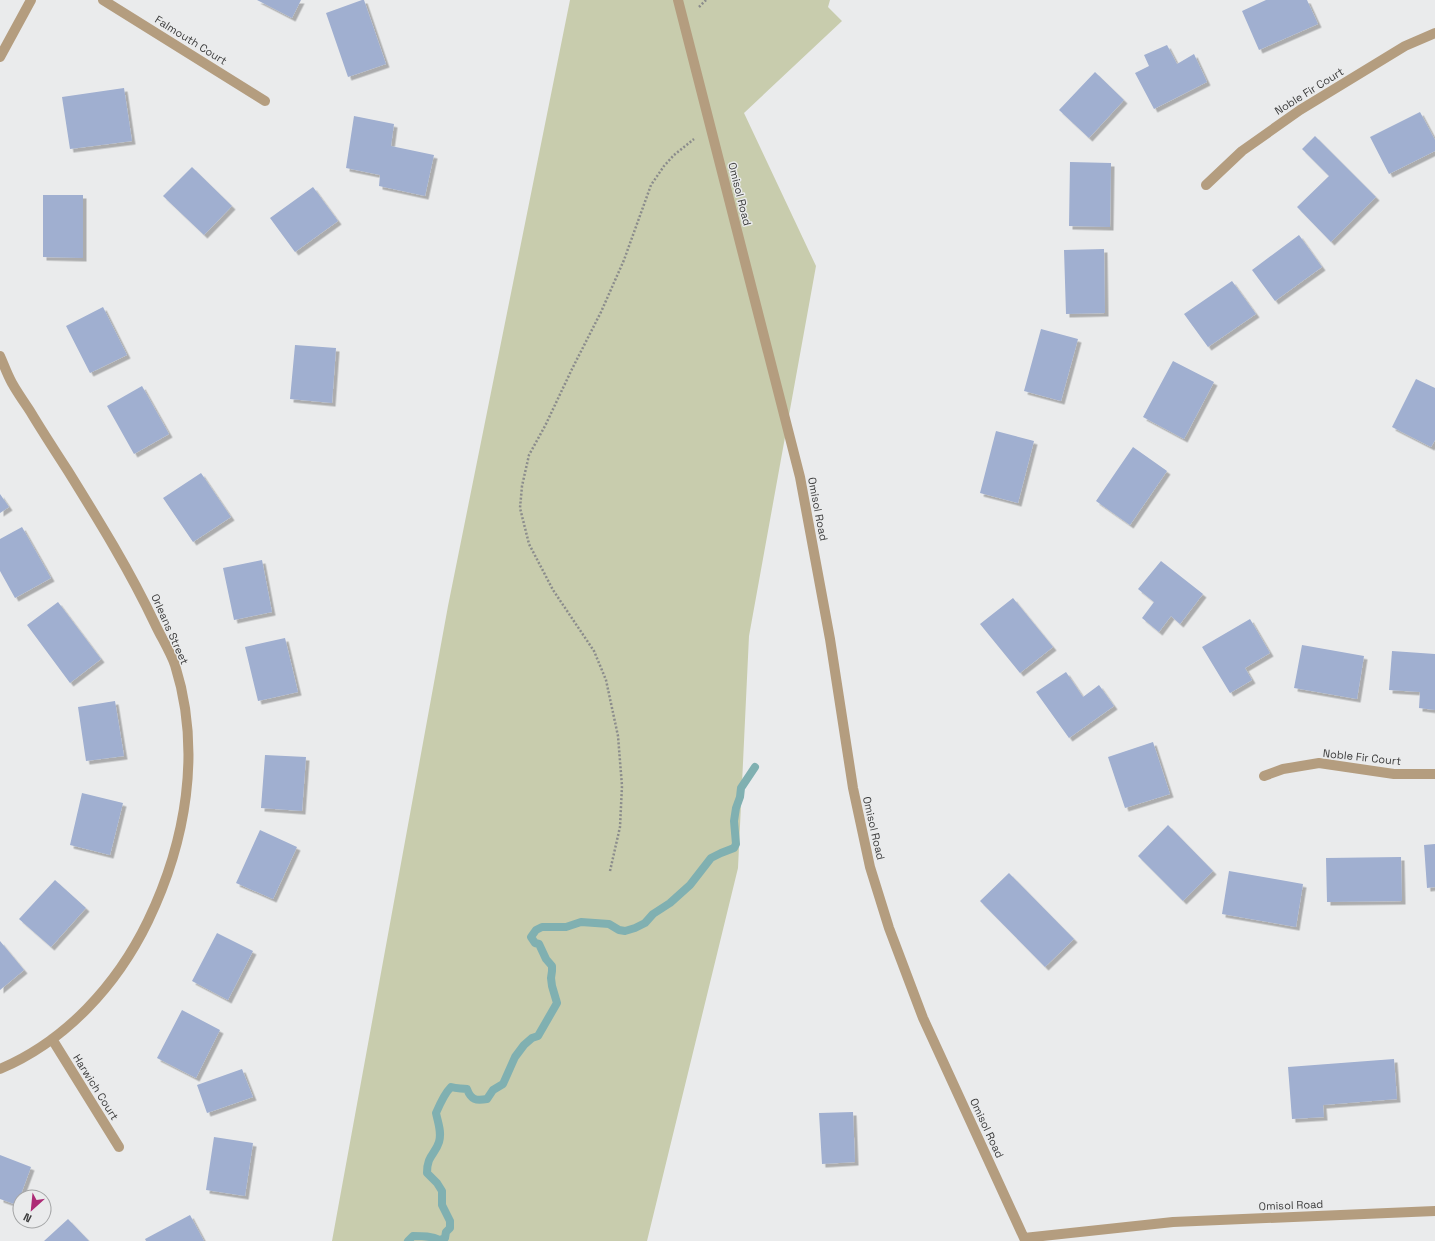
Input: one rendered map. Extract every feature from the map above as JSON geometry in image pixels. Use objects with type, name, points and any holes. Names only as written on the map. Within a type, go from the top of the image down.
[{"type":"street","points":[[0,57],[31,0]]},
{"type":"street","name":"Falmouth Court","points":[[103,0],[265,101]]},
{"type":"street","name":"Omisol Road","points":[[678,0],[800,477],[830,639],[853,788],[870,867],[889,928],[923,1018],[1025,1239],[1173,1222],[1435,1211]]},
{"type":"street","name":"Noble Fir Court","points":[[1206,185],[1242,151],[1300,110],[1405,46],[1435,33]]},
{"type":"street","name":"Orleans Street","points":[[0,356],[12,383],[100,522],[140,592],[174,664],[185,707],[189,751],[187,795],[179,838],[161,894],[139,939],[112,981],[84,1013],[52,1039],[17,1062],[0,1069]]},
{"type":"street","name":"Noble Fir Court","points":[[1264,776],[1283,769],[1319,763],[1394,774],[1435,774]]},
{"type":"street","name":"Harwich Court","points":[[52,1039],[119,1147]]},
{"type":"path","points":[[610,871],[620,827],[622,786],[618,736],[606,680],[594,651],[553,590],[528,544],[520,508],[522,486],[529,455],[545,426],[601,312],[624,260],[651,185],[664,166],[674,155],[710,126]]},
{"type":"green space","points":[[570,0],[830,0],[828,7],[842,21],[744,113],[816,266],[749,636],[738,868],[647,1241],[332,1241],[448,606]]},
{"type":"building","points":[[257,0],[301,0],[292,18]]},
{"type":"building","points":[[364,0],[386,64],[348,77],[326,13]]},
{"type":"building","points":[[1266,0],[1307,0],[1318,24],[1259,50],[1242,11]]},
{"type":"building","points":[[1167,45],[1177,64],[1194,54],[1207,82],[1154,109],[1135,73],[1149,66],[1144,55]]},
{"type":"building","points":[[1095,72],[1124,100],[1089,138],[1059,110]]},
{"type":"building","points":[[124,88],[132,141],[70,149],[62,97]]},
{"type":"building","points":[[1420,112],[1435,140],[1435,151],[1389,174],[1370,137]]},
{"type":"building","points":[[354,116],[394,124],[391,146],[434,155],[425,196],[379,186],[380,175],[346,168]]},
{"type":"building","points":[[1315,136],[1376,197],[1331,242],[1297,207],[1329,176],[1302,149]]},
{"type":"building","points":[[1070,162],[1111,163],[1110,227],[1069,226]]},
{"type":"building","points":[[192,167],[232,206],[204,235],[163,196]]},
{"type":"building","points":[[313,187],[338,221],[295,252],[270,218]]},
{"type":"building","points":[[43,195],[83,195],[83,258],[43,257]]},
{"type":"building","points":[[1299,235],[1322,267],[1275,301],[1252,270]]},
{"type":"building","points":[[1104,249],[1105,313],[1066,314],[1064,250]]},
{"type":"building","points":[[1232,281],[1256,314],[1208,347],[1184,314]]},
{"type":"building","points":[[103,307],[127,355],[90,373],[66,326]]},
{"type":"building","points":[[1041,329],[1078,339],[1061,401],[1024,391]]},
{"type":"building","points":[[295,345],[336,348],[332,403],[290,399]]},
{"type":"building","points":[[1173,361],[1214,382],[1184,439],[1143,417]]},
{"type":"building","points":[[1416,379],[1435,388],[1435,440],[1431,447],[1392,427]]},
{"type":"building","points":[[142,386],[169,434],[134,454],[107,406]]},
{"type":"building","points":[[996,431],[1034,441],[1018,503],[980,493]]},
{"type":"building","points":[[1133,447],[1167,471],[1130,525],[1096,501]]},
{"type":"building","points":[[201,473],[231,517],[193,542],[163,498]]},
{"type":"building","points":[[0,494],[9,507],[0,513]]},
{"type":"building","points":[[22,527],[51,578],[15,598],[0,571],[0,539]]},
{"type":"building","points":[[262,560],[272,612],[234,620],[223,568]]},
{"type":"building","points":[[1161,561],[1203,594],[1180,624],[1171,616],[1159,632],[1142,618],[1154,602],[1138,589]]},
{"type":"building","points":[[1013,598],[1053,647],[1020,673],[980,624]]},
{"type":"building","points":[[58,602],[101,659],[70,683],[27,625]]},
{"type":"building","points":[[1250,619],[1270,653],[1245,668],[1252,680],[1230,693],[1202,647]]},
{"type":"building","points":[[285,638],[298,692],[258,701],[245,647]]},
{"type":"building","points":[[1302,645],[1364,656],[1357,699],[1294,688]]},
{"type":"building","points":[[1392,651],[1435,654],[1435,710],[1419,708],[1420,692],[1389,690]]},
{"type":"building","points":[[1066,672],[1083,697],[1099,685],[1114,706],[1069,738],[1036,692]]},
{"type":"building","points":[[115,701],[124,756],[86,761],[78,707]]},
{"type":"building","points":[[1153,742],[1170,794],[1125,808],[1108,757]]},
{"type":"building","points":[[265,755],[306,757],[302,811],[261,808]]},
{"type":"building","points":[[82,793],[123,803],[110,855],[70,845]]},
{"type":"building","points":[[1168,825],[1213,871],[1183,901],[1138,856]]},
{"type":"building","points":[[260,830],[297,847],[273,899],[236,883]]},
{"type":"building","points":[[1435,844],[1435,887],[1427,888],[1424,845]]},
{"type":"building","points":[[1401,857],[1402,901],[1327,902],[1326,858]]},
{"type":"building","points":[[1229,871],[1303,884],[1296,927],[1222,914]]},
{"type":"building","points":[[1009,873],[1074,939],[1045,967],[980,901]]},
{"type":"building","points":[[55,880],[86,908],[51,947],[19,919]]},
{"type":"building","points":[[217,933],[253,951],[228,1000],[192,981]]},
{"type":"building","points":[[0,941],[24,970],[0,990]]},
{"type":"building","points":[[182,1010],[220,1030],[196,1078],[157,1058]]},
{"type":"building","points":[[1394,1059],[1397,1099],[1323,1105],[1324,1117],[1292,1119],[1288,1067]]},
{"type":"building","points":[[242,1069],[253,1097],[207,1113],[197,1085]]},
{"type":"building","points":[[853,1112],[855,1162],[822,1164],[819,1113]]},
{"type":"building","points":[[214,1137],[253,1143],[245,1196],[206,1190]]},
{"type":"building","points":[[0,1155],[31,1167],[23,1189],[12,1189],[12,1203],[0,1199]]},
{"type":"building","points":[[190,1215],[204,1241],[146,1241],[145,1239]]},
{"type":"building","points":[[68,1219],[89,1241],[44,1241]]},
{"type":"waterway","points":[[408,1241],[413,1236],[431,1237],[440,1240],[445,1238],[446,1232],[450,1228],[450,1221],[442,1205],[442,1191],[437,1183],[427,1173],[428,1162],[440,1138],[436,1113],[447,1092],[451,1087],[467,1089],[472,1098],[480,1100],[487,1099],[493,1090],[503,1084],[515,1057],[524,1045],[532,1038],[538,1036],[557,1003],[552,986],[552,966],[546,959],[539,944],[535,943],[531,937],[536,930],[542,927],[566,927],[581,922],[609,924],[619,930],[625,931],[645,923],[653,914],[670,903],[690,885],[711,858],[734,848],[736,844],[734,821],[741,788],[755,767]]}]
